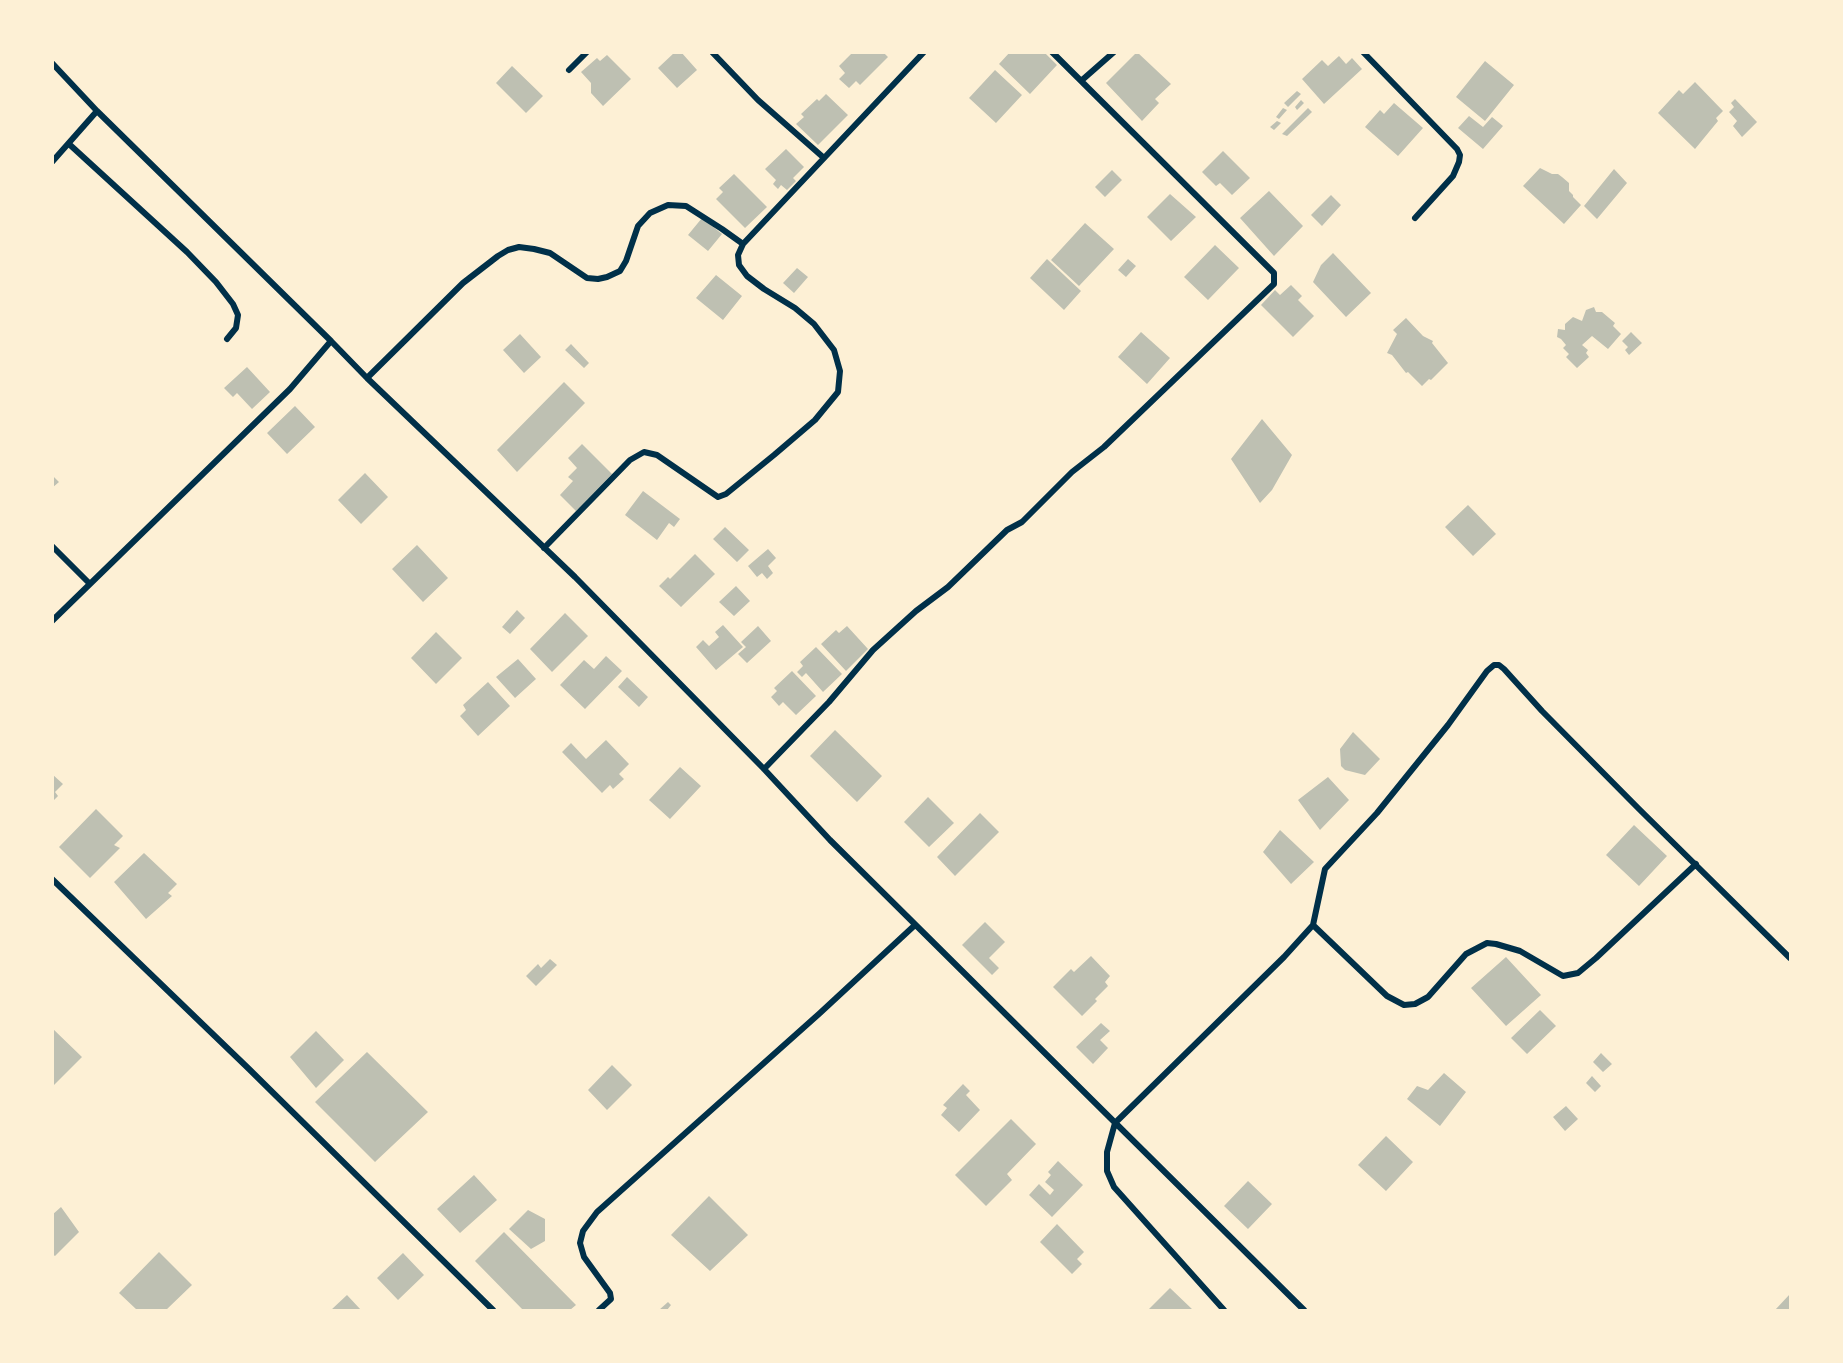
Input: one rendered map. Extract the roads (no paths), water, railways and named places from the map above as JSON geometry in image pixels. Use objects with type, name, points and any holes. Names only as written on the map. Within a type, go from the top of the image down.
[{"type":"street","points":[[569,70],[587,52]]},
{"type":"street","points":[[712,52],[758,100],[824,158]]},
{"type":"street","points":[[544,548],[630,460],[644,452],[657,455],[718,497],[726,494],[807,428],[838,392],[840,371],[834,350],[814,324],[795,308],[747,276],[739,265],[738,255],[743,244],[924,52]]},
{"type":"street","points":[[764,769],[829,702],[873,650],[948,586],[1007,530],[1022,522],[1072,472],[1104,447],[1274,285],[1274,273],[1052,52]]},
{"type":"street","points":[[1081,81],[1114,52]]},
{"type":"street","points":[[1363,52],[1457,149],[1460,155],[1460,162],[1453,176],[1415,218]]},
{"type":"street","points":[[52,63],[97,111],[367,378],[544,548],[764,769],[830,840],[1304,1311]]},
{"type":"street","points":[[52,162],[97,111]]},
{"type":"street","points":[[69,144],[112,181],[216,282],[233,304],[238,315],[236,328],[227,339]]},
{"type":"street","points":[[367,378],[463,284],[508,250],[519,247],[550,253],[588,278],[607,277],[620,271],[626,261],[638,226],[650,213],[668,205],[686,206],[743,244]]},
{"type":"street","points":[[52,621],[290,389],[331,341]]},
{"type":"street","points":[[52,546],[90,584]]},
{"type":"street","points":[[1224,1311],[1114,1187],[1107,1171],[1107,1152],[1115,1123],[1284,957],[1313,925],[1325,869],[1377,813],[1494,665],[1499,665],[1504,669],[1542,711],[1791,958]]},
{"type":"street","points":[[1313,925],[1387,996],[1404,1005],[1415,1004],[1428,998],[1466,954],[1487,943],[1520,951],[1563,976],[1578,973],[1696,864]]},
{"type":"street","points":[[52,879],[249,1069],[493,1311]]},
{"type":"street","points":[[599,1311],[611,1299],[610,1293],[585,1257],[580,1243],[583,1231],[597,1212],[915,925]]}]
